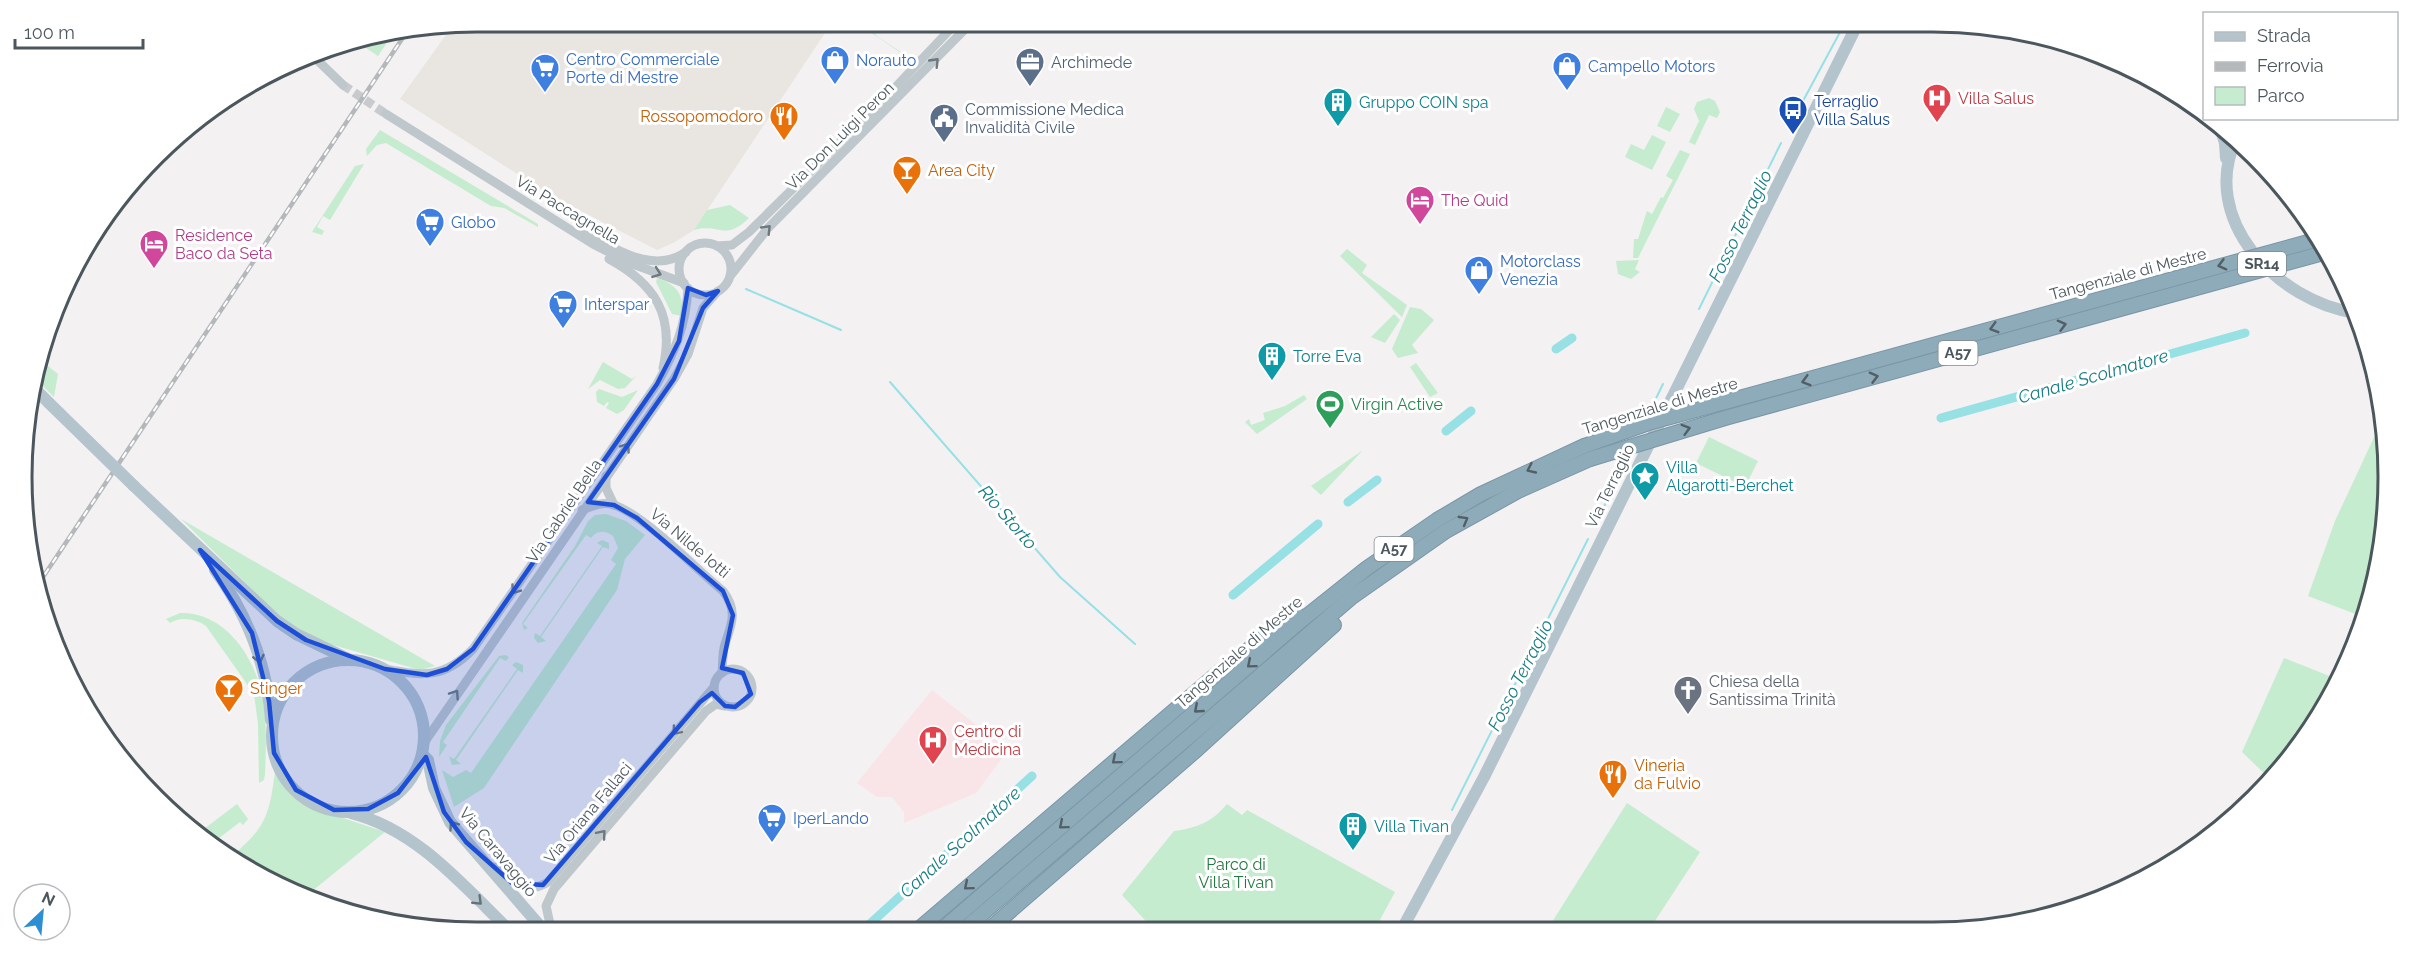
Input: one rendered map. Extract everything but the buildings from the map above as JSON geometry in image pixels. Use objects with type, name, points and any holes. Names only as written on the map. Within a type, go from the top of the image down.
[{"type":"highway","name":"Tangenziale di Mestre","points":[[951,922],[1344,586],[1423,537],[1509,479],[1584,446],[1652,422],[2310,240]]},
{"type":"highway","name":"Tangenziale di Mestre","points":[[973,922],[1183,742],[1240,701],[1352,597],[1423,537],[1590,459],[1692,427],[2319,254]]},
{"type":"highway","name":"A57","points":[[927,922],[1215,676],[1378,548],[1423,537]]},
{"type":"highway","name":"A57","points":[[998,922],[1194,752],[1240,701]]},
{"type":"main road","name":"Via Terraglio","points":[[1406,922],[1494,756],[1854,32]]},
{"type":"main road","name":"SR14","points":[[2224,140],[2227,165],[2226,189],[2232,216],[2248,246],[2284,284],[2334,308],[2346,311]]},
{"type":"main road","name":"SR14","points":[[2227,165],[2233,147]]},
{"type":"main road","points":[[39,394],[188,539],[277,621],[296,634],[350,660],[385,669],[402,683],[415,701],[423,721],[423,749],[406,784],[389,800],[368,809],[345,811]]},
{"type":"main road","points":[[200,550],[238,604],[252,633],[269,701],[274,753],[288,782],[313,803],[380,823],[413,841],[500,922]]},
{"type":"main road","points":[[272,730],[280,702],[297,679],[321,665],[350,660]]},
{"type":"main road","name":"Via Caravaggio","points":[[423,749],[428,760],[434,788],[444,812],[466,842],[536,922]]},
{"type":"street","name":"Via Don Luigi Peron","points":[[717,246],[732,245],[749,232],[890,93],[948,32]]},
{"type":"street","name":"Via Don Luigi Peron","points":[[730,275],[773,223],[962,32]]},
{"type":"street","points":[[318,61],[343,85]]},
{"type":"street","name":"Via Paccagnella","points":[[386,114],[593,244],[630,263],[686,286]]},
{"type":"street","name":"Via Paccagnella","points":[[443,149],[580,230],[633,256],[659,262],[675,258],[686,252]]},
{"type":"street","name":"Via Gabriel Bella","points":[[593,244],[600,254],[647,285],[657,301],[667,329],[665,357],[660,379]]},
{"type":"street","points":[[700,244],[717,246],[728,256],[730,275],[725,286],[706,295],[686,286],[680,271],[686,252],[700,244]]},
{"type":"street","name":"Via Gabriel Bella","points":[[385,669],[427,675],[456,665],[473,649],[660,379],[679,341],[687,311],[686,286]]},
{"type":"street","name":"Via Gabriel Bella","points":[[423,749],[582,510],[674,379],[688,354],[703,309],[718,291]]},
{"type":"street","points":[[582,510],[597,504],[614,505],[606,488],[606,476]]},
{"type":"street","name":"Via Nilde Iotti","points":[[614,505],[646,525],[731,602],[732,628],[724,650],[722,673]]},
{"type":"street","points":[[724,650],[730,664],[748,677],[751,694],[739,706],[725,706],[716,698],[714,687],[722,673],[738,671]]},
{"type":"street","name":"Via Oriana Fallaci","points":[[466,842],[512,883],[532,888],[546,884],[714,687]]},
{"type":"street","name":"Via Oriana Fallaci","points":[[549,922],[546,912],[550,894],[706,711],[716,704],[725,706]]},
{"type":"highlighted area","points":[[688,288],[706,295],[718,291],[703,308],[674,379],[588,502],[614,505],[637,518],[723,591],[733,615],[722,668],[743,673],[751,694],[735,707],[725,706],[712,693],[700,702],[543,885],[512,883],[466,842],[444,812],[426,757],[398,793],[368,809],[334,810],[296,790],[274,753],[269,701],[252,633],[200,550],[277,621],[306,640],[385,669],[427,675],[447,669],[473,649],[657,384],[679,341]]},
{"type":"shaded area","points":[[448,32],[826,32],[694,230],[657,250],[552,196],[400,99]]},
{"type":"shaded area","name":"Centro di Medicina","points":[[932,690],[1008,750],[976,793],[904,823],[904,812],[892,797],[877,797],[857,783]]},
{"type":"green space","points":[[870,32],[910,58],[903,65],[898,59],[901,53]]},
{"type":"green space","points":[[388,40],[378,56],[364,46]]},
{"type":"green space","points":[[1709,98],[1715,101],[1720,112],[1717,118],[1709,115],[1695,145],[1689,142],[1699,121],[1694,109],[1697,102]]},
{"type":"green space","points":[[1666,107],[1680,114],[1670,132],[1657,126]]},
{"type":"green space","points":[[380,130],[538,224],[538,227],[504,208],[491,206],[386,143],[377,145],[367,156],[366,149]]},
{"type":"green space","points":[[1652,135],[1666,142],[1652,170],[1625,157],[1631,144],[1644,150]]},
{"type":"green space","points":[[1680,150],[1690,154],[1638,258],[1633,258],[1634,239],[1638,239],[1647,211],[1652,214],[1673,180],[1666,176]]},
{"type":"green space","points":[[364,164],[330,220],[323,216],[317,227],[324,231],[322,235],[312,232],[355,166]]},
{"type":"green space","points":[[730,205],[749,218],[734,229],[694,230],[707,210]]},
{"type":"green space","points":[[1347,249],[1367,265],[1362,273],[1407,305],[1402,317],[1340,256]]},
{"type":"green space","points":[[1639,260],[1635,269],[1640,272],[1631,279],[1618,274],[1616,261]]},
{"type":"green space","points":[[657,278],[670,284],[678,292],[682,302],[682,316],[672,314],[656,282]]},
{"type":"green space","points":[[1410,307],[1421,309],[1434,320],[1412,345],[1418,353],[1398,358],[1392,349]]},
{"type":"green space","points":[[1394,314],[1400,320],[1385,343],[1371,337]]},
{"type":"green space","points":[[603,362],[632,379],[637,375],[625,388],[618,389],[600,380],[588,389]]},
{"type":"green space","points":[[1416,363],[1438,393],[1430,397],[1410,367]]},
{"type":"green space","points":[[46,365],[58,374],[54,397],[41,384]]},
{"type":"green space","points":[[599,389],[622,397],[638,390],[624,410],[617,414],[606,408],[609,403],[607,402],[604,406],[597,402],[596,392]]},
{"type":"green space","points":[[1304,395],[1307,399],[1257,434],[1245,422],[1249,419],[1251,425],[1265,420],[1263,413],[1285,406]]},
{"type":"green space","points":[[2376,432],[2378,506],[2375,535],[2357,614],[2308,596],[2335,521]]},
{"type":"green space","points":[[1709,437],[1758,461],[1745,487],[1696,463]]},
{"type":"green space","points":[[1363,450],[1321,495],[1311,486]]},
{"type":"green space","points":[[606,514],[626,521],[645,535],[625,559],[617,590],[484,788],[454,807],[442,770],[453,777],[466,770],[471,773],[616,564],[611,560],[618,548],[613,536],[601,532],[591,538],[586,535],[523,624],[528,628],[524,630],[522,623],[575,546],[588,521],[595,515]]},
{"type":"green space","points":[[181,519],[435,666],[420,670],[326,643],[301,632],[279,616]]},
{"type":"green space","points":[[602,540],[609,543],[609,549],[603,547],[541,637],[546,641],[538,643],[534,638],[535,633],[540,636],[602,546],[597,543]]},
{"type":"green space","points":[[180,613],[211,620],[225,629],[236,640],[254,669],[263,700],[266,727],[265,774],[264,780],[259,783],[258,724],[254,694],[206,626],[188,619],[170,623],[166,619]]},
{"type":"green space","points":[[499,656],[509,657],[506,661],[500,658],[443,742],[447,745],[439,757],[440,741],[446,725]]},
{"type":"green space","points":[[2284,658],[2331,677],[2303,725],[2265,774],[2242,752]]},
{"type":"green space","points":[[516,662],[523,665],[523,673],[518,670],[456,760],[461,764],[452,765],[449,756],[454,759],[517,669],[512,665]]},
{"type":"green space","points":[[275,772],[291,794],[304,805],[385,832],[312,891],[280,877],[237,852],[259,828],[271,800]]},
{"type":"green space","points":[[1627,803],[1700,852],[1654,922],[1552,922]]},
{"type":"green space","points":[[237,804],[248,819],[243,825],[240,822],[218,839],[204,829]]},
{"type":"green space","name":"Parco di Villa Tivan","points":[[1227,804],[1242,815],[1247,810],[1395,892],[1379,922],[1147,922],[1122,895],[1174,831],[1204,823]]},
{"type":"waterway","name":"Fosso Terraglio","points":[[1796,114],[1840,32]]},
{"type":"waterway","name":"Fosso Terraglio","points":[[1699,309],[1781,143]]},
{"type":"waterway","name":"Rio Storto","points":[[746,289],[841,330]]},
{"type":"waterway","name":"Canale Scolmatore","points":[[1941,418],[2245,333]]},
{"type":"waterway","name":"Canale Scolmatore","points":[[1556,349],[1572,338]]},
{"type":"waterway","name":"Rio Storto","points":[[890,382],[1060,577],[1135,644]]},
{"type":"waterway","name":"Fosso Terraglio","points":[[1647,417],[1663,384]]},
{"type":"waterway","name":"Canale Scolmatore","points":[[1446,431],[1471,411]]},
{"type":"waterway","name":"Fosso Terraglio","points":[[1625,464],[1630,452]]},
{"type":"waterway","name":"Fosso Terraglio","points":[[1598,519],[1621,471]]},
{"type":"waterway","name":"Canale Scolmatore","points":[[1348,502],[1377,480]]},
{"type":"waterway","name":"Canale Scolmatore","points":[[1233,595],[1318,524]]},
{"type":"waterway","name":"Fosso Terraglio","points":[[1452,810],[1588,539]]},
{"type":"waterway","name":"Canale Scolmatore","points":[[872,922],[1032,776]]},
{"type":"tunnel","points":[[343,85],[386,114]]},
{"type":"railway","points":[[43,577],[403,38]]},
{"type":"place","name":"Norauto","points":[[835,86]]},
{"type":"place","name":"Archimede","points":[[1030,88]]},
{"type":"place","name":"Campello Motors","points":[[1567,92]]},
{"type":"place","name":"Centro Commerciale Porte di Mestre","points":[[545,94]]},
{"type":"place","name":"Villa Salus","points":[[1937,124]]},
{"type":"place","name":"Gruppo COIN spa","points":[[1338,128]]},
{"type":"place","name":"Terraglio Villa Salus","points":[[1793,136]]},
{"type":"place","name":"Rossopomodoro","points":[[784,142]]},
{"type":"place","name":"Commissione Medica Invalidità Civile","points":[[944,144]]},
{"type":"place","name":"Area City","points":[[907,196]]},
{"type":"place","name":"The Quid","points":[[1420,226]]},
{"type":"place","name":"Globo","points":[[430,248]]},
{"type":"place","name":"Residence Baco da Seta","points":[[154,270]]},
{"type":"place","name":"Motorclass Venezia","points":[[1479,296]]},
{"type":"place","name":"Interspar","points":[[563,330]]},
{"type":"place","name":"Torre Eva","points":[[1272,382]]},
{"type":"place","name":"Virgin Active","points":[[1330,430]]},
{"type":"place","name":"Villa Algarotti-Berchet","points":[[1645,502]]},
{"type":"place","name":"Stinger","points":[[229,714]]},
{"type":"place","name":"Chiesa della Santissima Trinità","points":[[1688,716]]},
{"type":"place","name":"Centro di Medicina","points":[[933,766]]},
{"type":"place","name":"Vineria da Fulvio","points":[[1613,800]]},
{"type":"place","name":"IperLando","points":[[772,844]]},
{"type":"place","name":"Villa Tivan","points":[[1353,852]]}]
